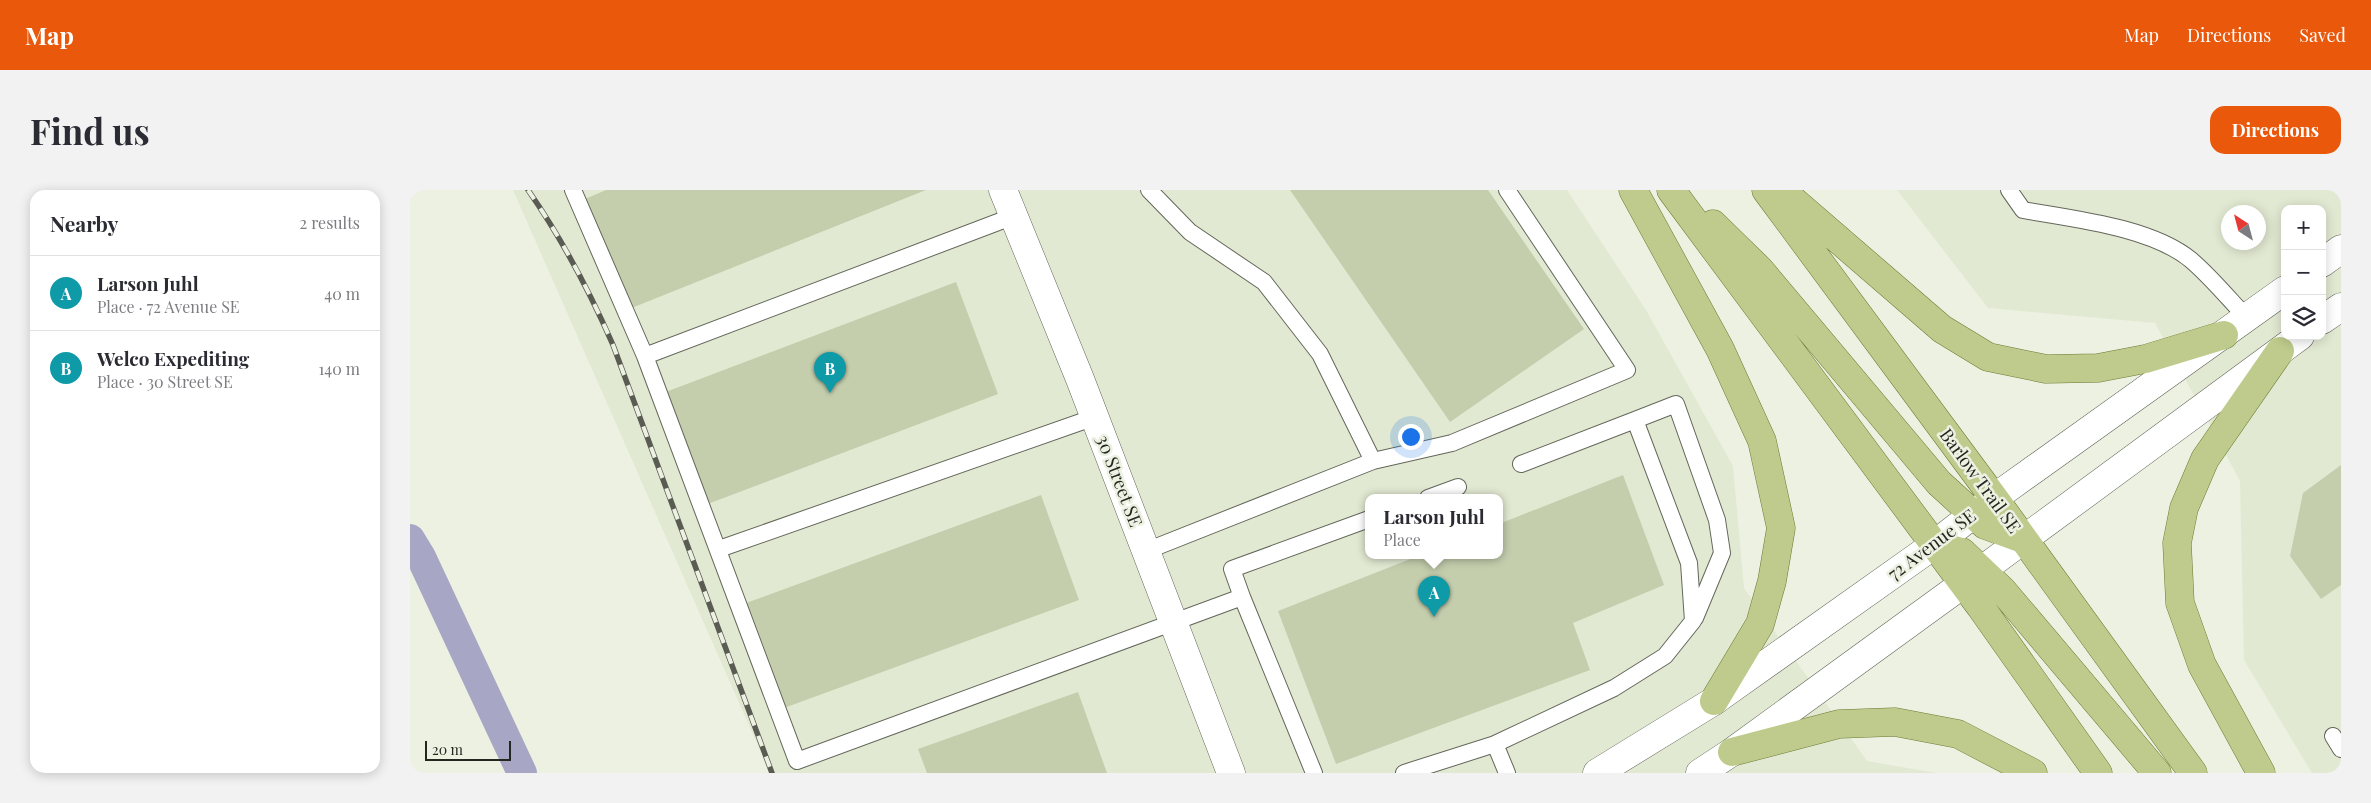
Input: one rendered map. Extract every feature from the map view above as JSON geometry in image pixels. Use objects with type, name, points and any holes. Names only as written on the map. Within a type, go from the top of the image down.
[{"type":"main road","points":[[1633,190],[1720,349],[1762,441],[1781,528],[1772,581],[1760,624],[1714,701]]},
{"type":"main road","points":[[1671,190],[1934,545],[1962,552],[1972,578],[2098,773]]},
{"type":"main road","points":[[1678,190],[1760,270],[1940,483],[1984,506],[1985,525],[2023,539]]},
{"type":"main road","name":"Barlow Trail SE","points":[[1766,190],[1984,506]]},
{"type":"main road","points":[[1781,190],[1942,329],[1988,357],[2046,369],[2098,368],[2145,359],[2224,335]]},
{"type":"main road","points":[[2261,773],[2202,665],[2180,603],[2177,543],[2184,508],[2205,459],[2290,344]]},
{"type":"main road","name":"Barlow Trail SE","points":[[2023,539],[2193,773]]},
{"type":"main road","points":[[1972,578],[2003,591],[2157,773]]},
{"type":"main road","points":[[1732,752],[1839,724],[1894,722],[1958,734],[2033,773]]},
{"type":"street","name":"30 Street SE","points":[[1003,190],[1095,417],[1231,773]]},
{"type":"street","points":[[2326,260],[2341,249]]},
{"type":"street","name":"72 Avenue SE","points":[[1598,773],[1714,701],[1934,545],[1984,506],[2281,293]]},
{"type":"street","points":[[2326,317],[2341,307]]},
{"type":"street","points":[[1700,773],[1732,752],[1972,578],[2290,344]]},
{"type":"lane","points":[[574,190],[645,356],[797,761],[1242,597]]},
{"type":"lane","points":[[1150,190],[1190,232],[1264,282],[1320,354],[1373,461]]},
{"type":"lane","points":[[1146,551],[1373,461],[1452,443],[1627,370],[1507,190]]},
{"type":"lane","points":[[2008,190],[2022,210],[2098,224],[2158,241],[2190,260],[2247,318]]},
{"type":"lane","points":[[645,356],[1014,216]]},
{"type":"lane","points":[[1404,773],[1495,744],[1614,688],[1665,656],[1693,621],[1722,553],[1717,520],[1676,404],[1521,464]]},
{"type":"lane","points":[[719,550],[1095,417]]},
{"type":"lane","points":[[1635,420],[1689,563],[1693,621]]},
{"type":"lane","points":[[1440,494],[1458,488]]},
{"type":"lane","points":[[1314,773],[1232,569],[1365,520]]},
{"type":"lane","points":[[1495,744],[1507,773]]},
{"type":"shaded area","points":[[513,190],[1567,190],[1646,310],[1733,466],[1744,588],[1867,761],[1936,773],[770,773]]},
{"type":"shaded area","points":[[1897,190],[2341,190],[2341,773],[2312,773],[2244,660],[2240,481],[2155,323],[1988,308]]},
{"type":"building","points":[[606,190],[926,190],[629,309],[585,199]]},
{"type":"building","points":[[1290,190],[1488,190],[1584,329],[1450,422]]},
{"type":"building","points":[[956,282],[998,394],[705,505],[663,393]]},
{"type":"building","points":[[2341,465],[2341,585],[2321,599],[2290,556],[2303,493]]},
{"type":"building","points":[[1623,475],[1664,585],[1573,623],[1590,670],[1336,764],[1278,611],[1410,559],[1503,559],[1503,522]]},
{"type":"building","points":[[1041,495],[1079,600],[784,708],[746,603]]},
{"type":"building","points":[[1078,692],[1107,773],[927,773],[918,749]]},
{"type":"waterway","points":[[410,539],[421,557],[522,773]]},
{"type":"railway","points":[[528,190],[574,265],[613,345],[772,773]]},
{"type":"place","name":"Welco Expediting","points":[[830,393]]},
{"type":"place","name":"Larson Juhl","points":[[1434,617]]}]
